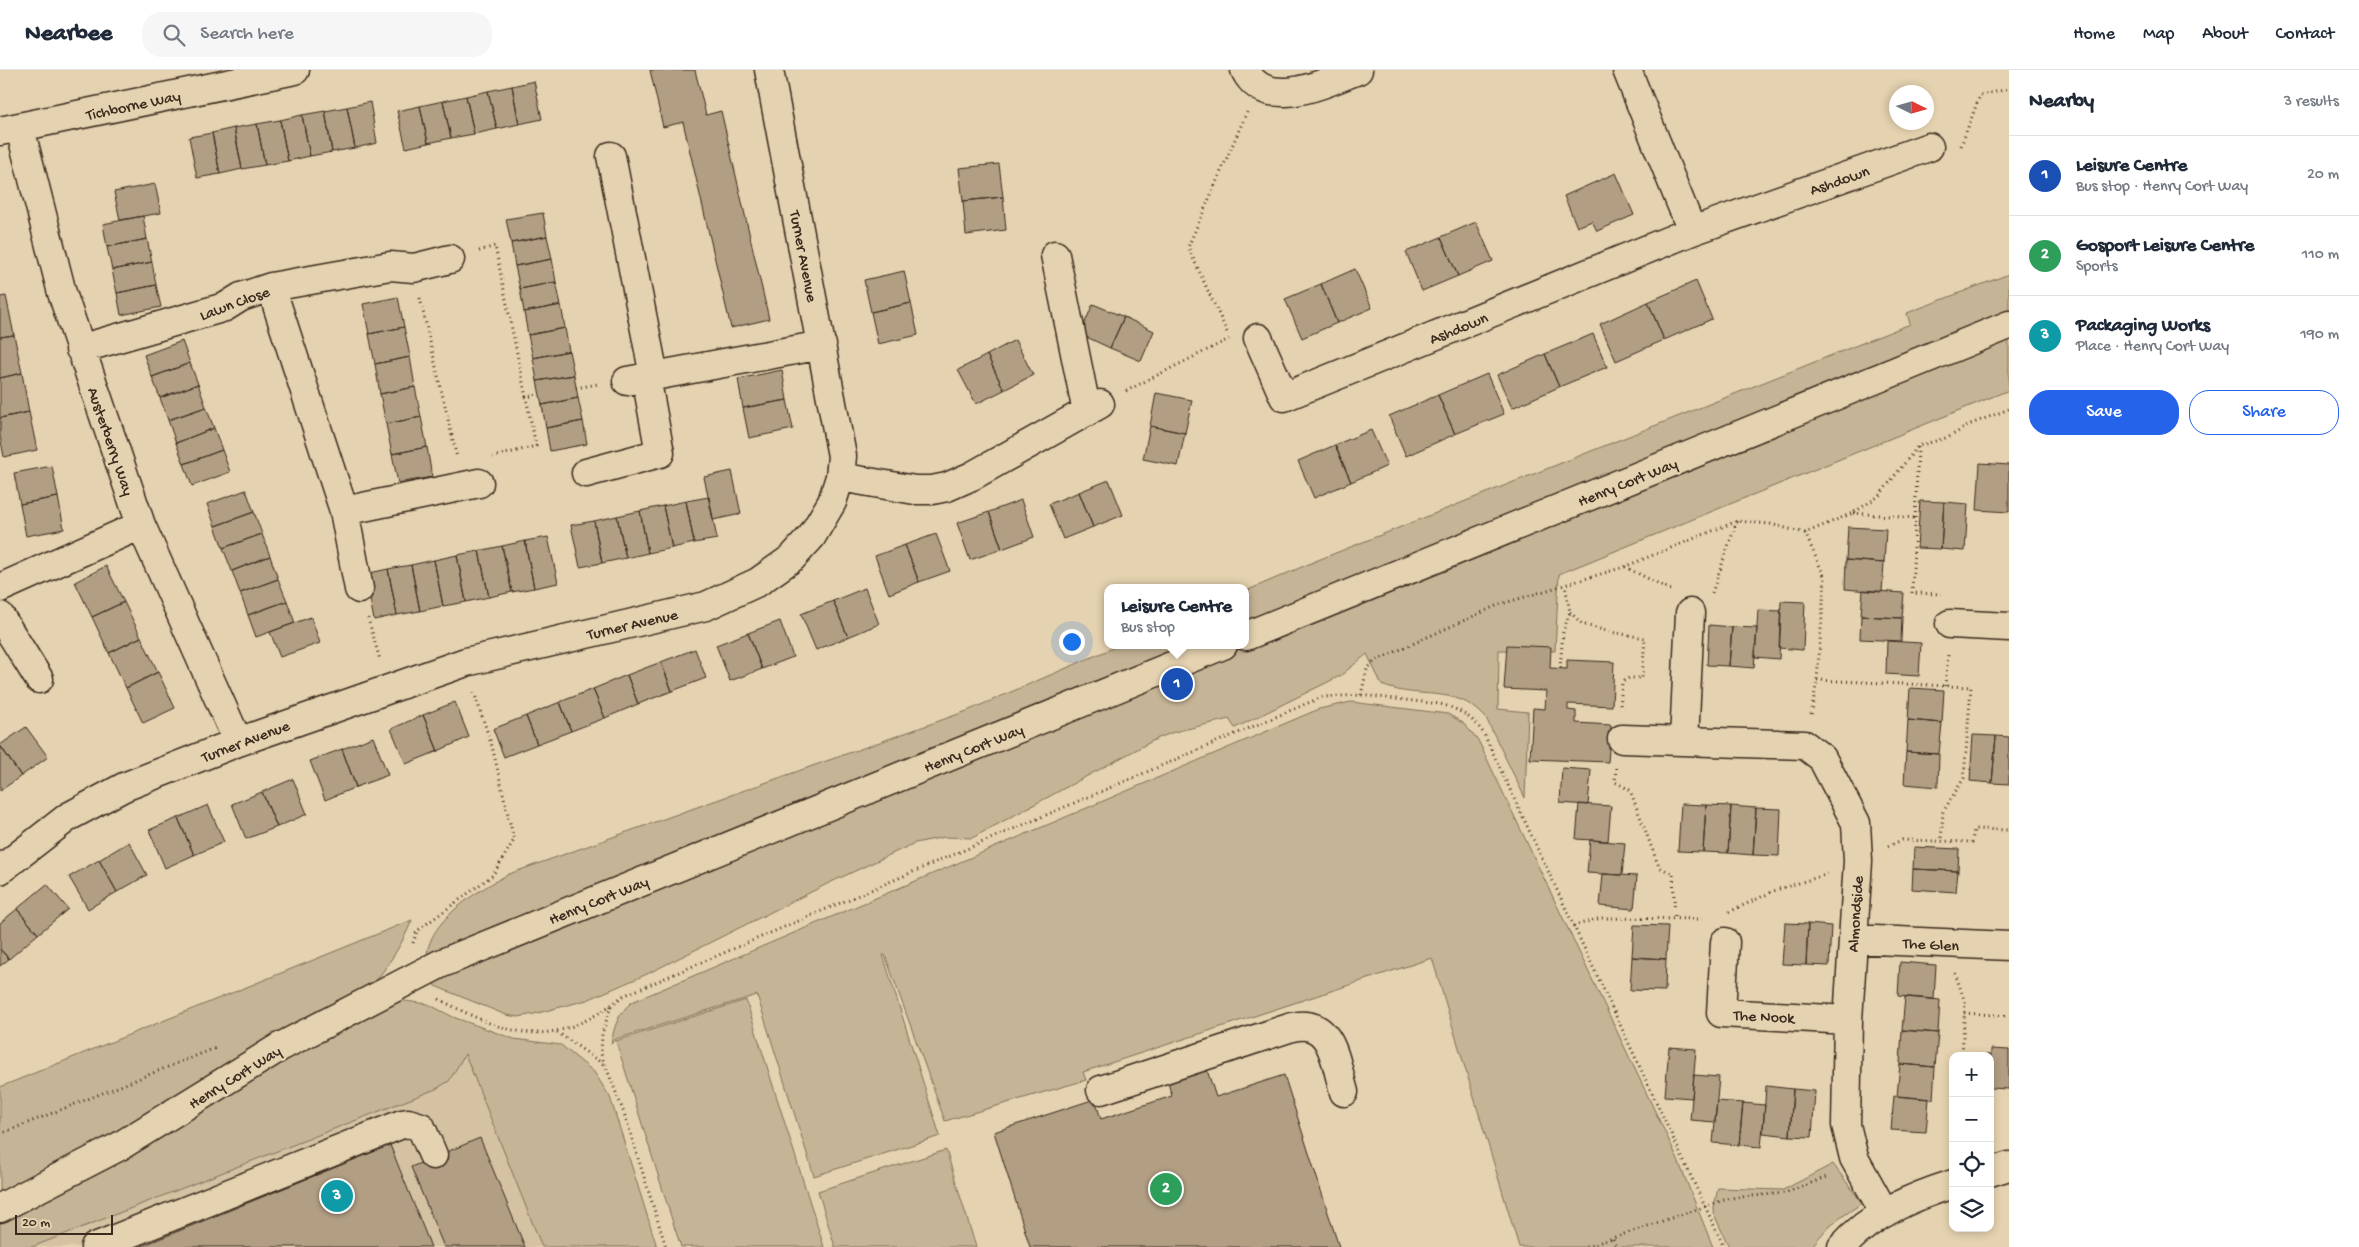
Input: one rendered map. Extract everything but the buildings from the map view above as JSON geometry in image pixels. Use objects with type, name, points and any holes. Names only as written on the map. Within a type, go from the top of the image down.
[{"type":"street","name":"Tichborne Way","points":[[10,130],[295,70]]},
{"type":"street","name":"Turner Avenue","points":[[0,870],[68,817],[124,787],[238,742],[466,662],[706,606],[758,582],[792,558],[812,536],[832,502],[840,476],[842,456],[838,426],[769,70]]},
{"type":"street","points":[[1252,78],[1276,93],[1298,92],[1358,70]]},
{"type":"street","points":[[1627,70],[1692,231]]},
{"type":"street","name":"Austerberry Way","points":[[10,130],[80,349],[141,525],[238,742]]},
{"type":"street","name":"Ashdown","points":[[1258,338],[1284,398],[1692,231],[1929,148]]},
{"type":"street","points":[[586,472],[660,453],[642,378],[611,156]]},
{"type":"street","points":[[840,476],[915,490],[932,490],[947,487],[972,476],[1094,408],[1055,255]]},
{"type":"street","name":"Lawn Close","points":[[80,349],[225,307],[241,297],[271,288],[390,266],[414,268],[450,259]]},
{"type":"street","points":[[271,288],[344,511],[360,589]]},
{"type":"street","name":"Henry Cort Way","points":[[1249,635],[2009,326]]},
{"type":"street","points":[[642,378],[822,345]]},
{"type":"street","points":[[344,511],[483,470]]},
{"type":"street","points":[[0,588],[141,525]]},
{"type":"street","points":[[1684,741],[1690,613]]},
{"type":"street","points":[[0,616],[39,679]]},
{"type":"street","points":[[1950,624],[2009,627]]},
{"type":"street","name":"Henry Cort Way","points":[[0,1208],[120,1146],[280,1047],[440,964],[1213,649]]},
{"type":"street","points":[[1622,739],[1805,745]]},
{"type":"street","name":"Almondside","points":[[1805,745],[1822,758],[1856,823],[1858,861],[1848,1020],[1846,1125],[1854,1158],[1884,1212]]},
{"type":"street","name":"The Nook","points":[[1720,930],[1722,1013],[1848,1020]]},
{"type":"street","name":"The Glen","points":[[1852,939],[2009,946]]},
{"type":"street","points":[[1101,1090],[1292,1027],[1307,1025],[1315,1027],[1326,1035],[1344,1092]]},
{"type":"street","points":[[95,1247],[402,1124],[408,1123],[421,1127],[434,1155]]},
{"type":"street","points":[[1994,1171],[2009,1166]]},
{"type":"street","points":[[1842,1247],[1854,1234],[1884,1212],[1923,1194],[1949,1185]]},
{"type":"path","points":[[1252,78],[1188,247],[1235,349],[1258,338]]},
{"type":"path","points":[[1929,148],[1935,163],[1958,154],[1980,95],[2009,89]]},
{"type":"path","points":[[450,259],[495,246],[536,446],[483,470]]},
{"type":"path","points":[[414,268],[458,466]]},
{"type":"path","points":[[1094,408],[1230,338]]},
{"type":"path","points":[[525,397],[539,395]]},
{"type":"path","points":[[1361,695],[1367,669],[1382,656],[1498,605],[1624,566],[1737,520],[1770,524],[1805,533],[1853,513],[1879,496],[1918,446],[1949,437],[1970,424],[2009,409]]},
{"type":"path","points":[[1918,446],[1912,593],[1940,593],[1948,602],[1950,624]]},
{"type":"path","points":[[1853,513],[1915,518]]},
{"type":"path","points":[[1624,566],[1677,593],[1690,613],[1711,596],[1737,520]]},
{"type":"path","points":[[1805,533],[1825,578],[1817,680],[1805,745]]},
{"type":"path","points":[[1560,668],[1563,632],[1570,612],[1565,585]]},
{"type":"path","points":[[360,589],[388,688]]},
{"type":"path","points":[[1570,612],[1582,624],[1610,632],[1645,638],[1642,678],[1629,678],[1622,682],[1618,723],[1622,739],[1616,747],[1616,782],[1630,790],[1659,867],[1673,874],[1675,920]]},
{"type":"path","points":[[410,949],[417,931],[493,875],[514,840],[492,746],[466,662]]},
{"type":"path","points":[[1817,680],[1971,687],[1964,778],[1943,812],[1941,841]]},
{"type":"path","points":[[493,1025],[529,1033],[556,1032],[611,1005],[623,996],[1322,697],[1361,695],[1452,707],[1470,717],[1478,725],[1724,1247]]},
{"type":"path","points":[[1723,914],[1776,890],[1836,871],[1902,840],[1972,842],[1974,830],[2009,830]]},
{"type":"path","points":[[1573,926],[1601,918],[1675,920],[1720,930]]},
{"type":"path","points":[[1946,944],[1965,1002],[1962,1052]]},
{"type":"path","points":[[611,1005],[602,1034],[601,1054],[624,1113],[666,1247]]},
{"type":"path","points":[[1964,1013],[2009,1016]]},
{"type":"path","points":[[556,1032],[605,1065]]},
{"type":"path","points":[[0,1134],[220,1046]]},
{"type":"path","points":[[1586,1247],[1730,1198],[1785,1193],[1827,1178],[1854,1158]]},
{"type":"path","points":[[1613,1239],[1616,1247]]},
{"type":"shaded area","points":[[2009,274],[2009,390],[1559,574],[1555,651],[1499,650],[1498,709],[1528,712],[1525,798],[1486,718],[1474,707],[1462,700],[1449,696],[1396,690],[1382,685],[1367,654],[1340,676],[1235,728],[1229,719],[1174,732],[1156,739],[972,838],[945,837],[915,843],[827,884],[645,975],[587,1000],[518,1017],[506,1015],[435,986],[427,967],[428,950],[434,933],[460,905],[509,874],[967,711],[1111,649],[1249,649],[1249,590],[1318,560],[1910,324],[1907,313]]},
{"type":"shaded area","points":[[1351,702],[1448,714],[1463,723],[1478,740],[1675,1153],[1713,1247],[1519,1247],[1432,958],[1083,1072],[1086,1080],[945,1121],[885,955],[883,955],[940,1136],[814,1176],[757,995],[616,1039],[611,1044],[617,1021],[632,1002],[1319,709]]},
{"type":"shaded area","points":[[412,920],[394,955],[371,987],[390,999],[428,1004],[453,1017],[514,1039],[561,1045],[594,1072],[610,1097],[657,1247],[542,1247],[465,1054],[449,1081],[436,1089],[32,1247],[0,1247],[0,1087]]},
{"type":"shaded area","points":[[746,1000],[824,1247],[681,1247],[674,1226],[616,1041]]},
{"type":"shaded area","points":[[465,1054],[542,1247],[32,1247],[436,1089],[449,1081]]},
{"type":"shaded area","points":[[946,1150],[976,1247],[835,1247],[818,1191]]},
{"type":"shaded area","points":[[1833,1164],[1862,1203],[1830,1225],[1811,1247],[1729,1247],[1713,1212],[1718,1188],[1783,1190]]},
{"type":"place","name":"Leisure Centre","points":[[1177,684]]},
{"type":"place","name":"Gosport Leisure Centre","points":[[1166,1189]]},
{"type":"place","name":"Packaging Works","points":[[337,1196]]}]
